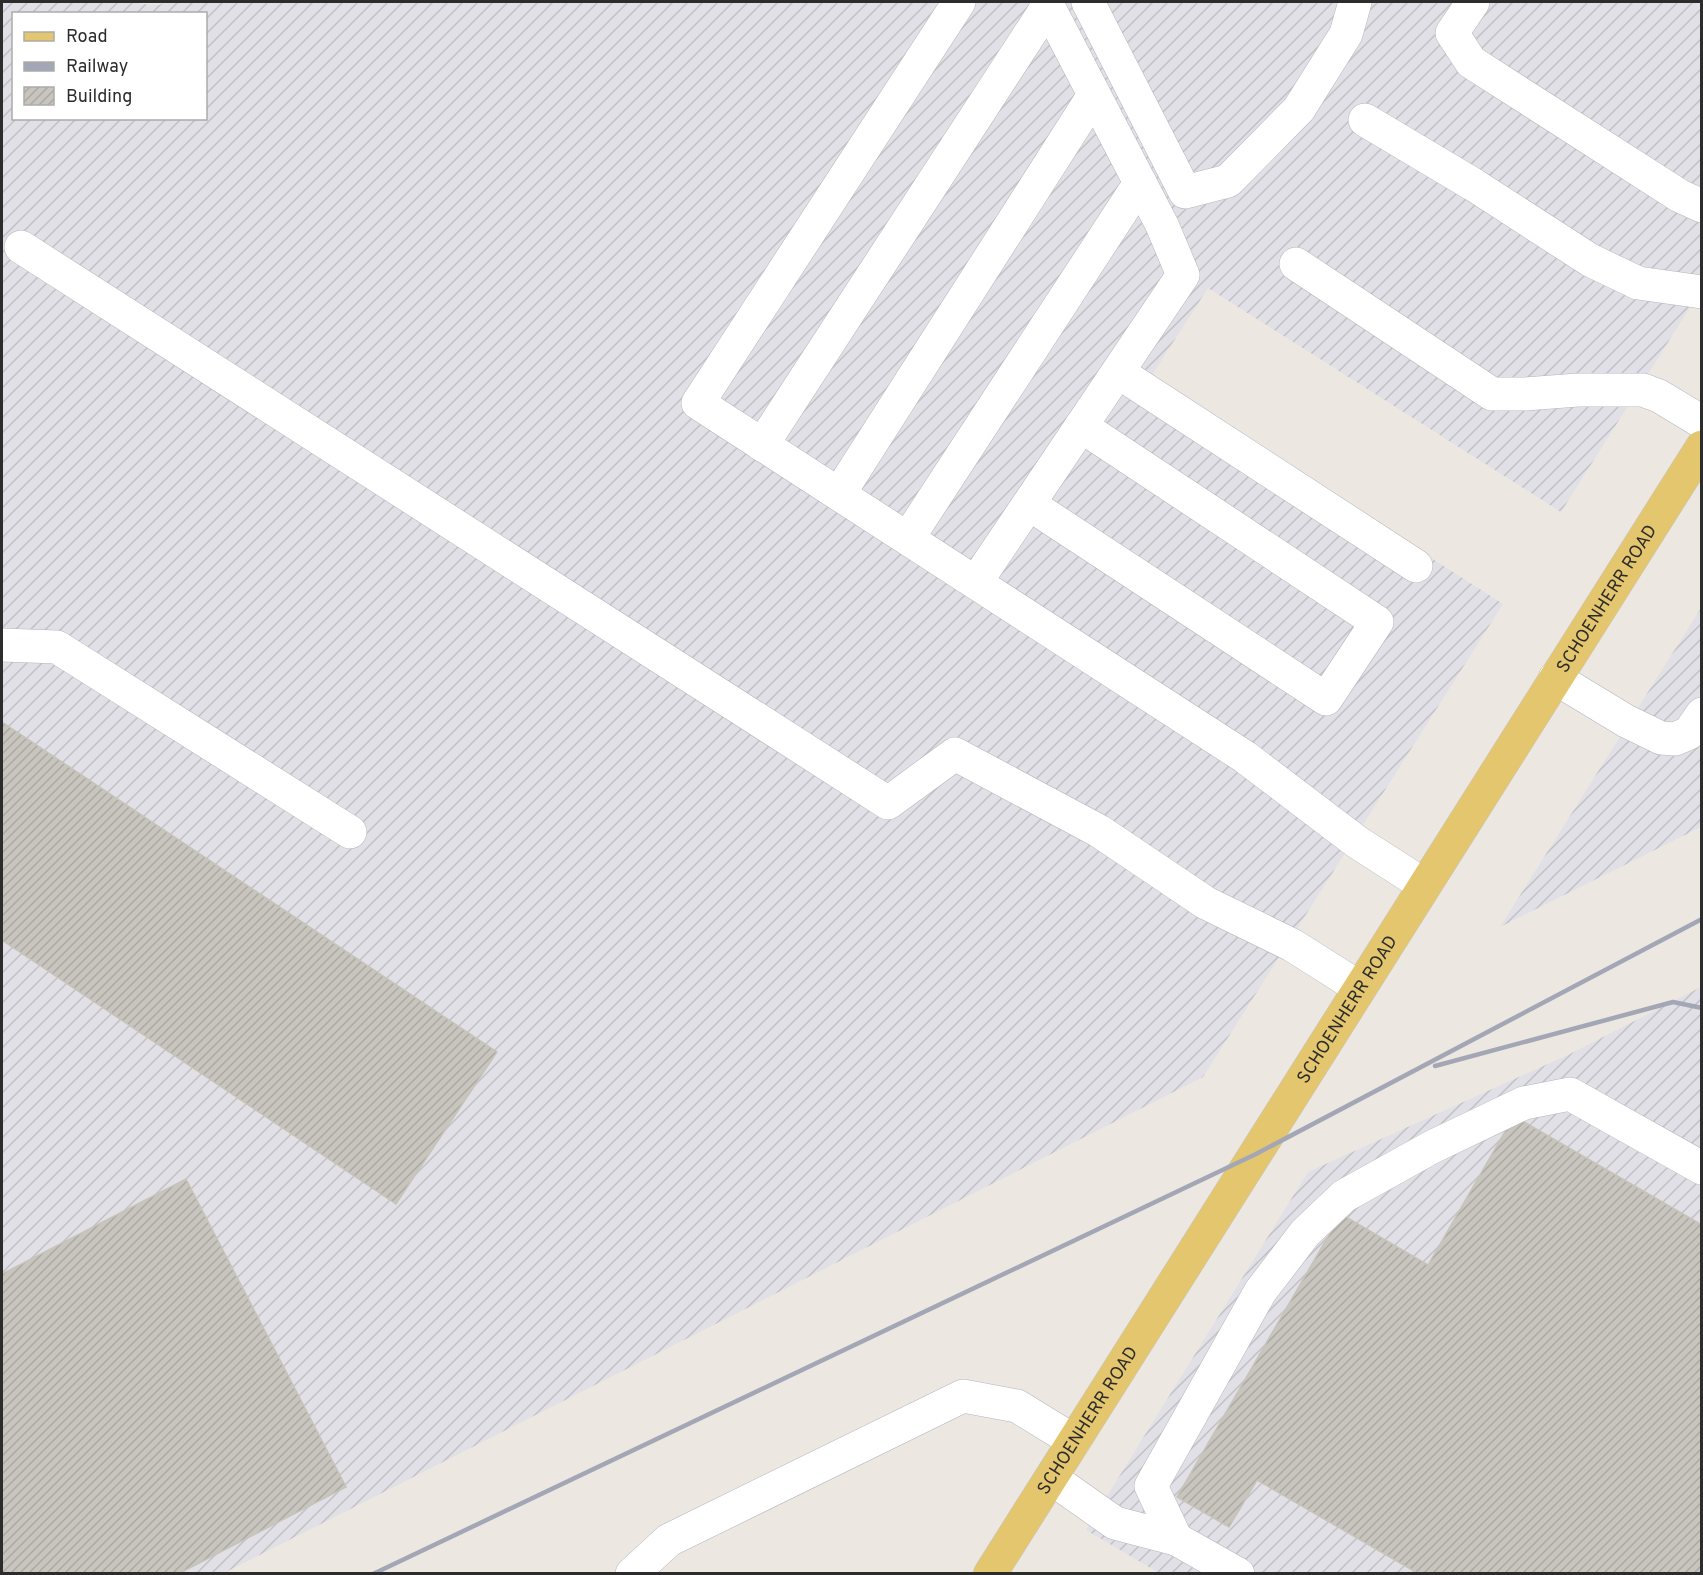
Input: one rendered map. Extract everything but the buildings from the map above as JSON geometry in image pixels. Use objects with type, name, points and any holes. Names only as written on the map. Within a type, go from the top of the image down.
[{"type":"main road","name":"SCHOENHERR ROAD","points":[[990,1574],[1701,447]]},
{"type":"lane","points":[[958,2],[698,404],[1245,758],[1357,842],[1424,885]]},
{"type":"lane","points":[[1088,2],[1185,192],[1228,181],[1299,109],[1346,34],[1355,2]]},
{"type":"lane","points":[[1473,2],[1452,33],[1471,62],[1691,201]]},
{"type":"lane","points":[[762,445],[1047,4],[1140,183],[1183,275],[976,582]]},
{"type":"lane","points":[[839,494],[1094,95]]},
{"type":"lane","points":[[1365,120],[1474,185],[1590,260],[1638,283],[1701,292]]},
{"type":"lane","points":[[908,538],[1140,183]]},
{"type":"lane","points":[[21,248],[888,803],[955,754],[1100,831],[1206,903],[1292,945],[1360,988]]},
{"type":"lane","points":[[1296,264],[1492,394],[1643,390],[1659,396],[1701,422]]},
{"type":"lane","points":[[1118,372],[1416,566]]},
{"type":"lane","points":[[1029,504],[1326,699],[1377,622],[1081,426]]},
{"type":"lane","points":[[2,645],[57,647],[350,832]]},
{"type":"lane","points":[[1555,678],[1626,721],[1661,738],[1675,739],[1689,733],[1701,714]]},
{"type":"lane","points":[[1176,1539],[1151,1486],[1260,1292],[1305,1233],[1344,1196],[1432,1147],[1524,1103],[1570,1094],[1701,1168]]},
{"type":"lane","points":[[632,1574],[669,1540],[963,1396],[1017,1406],[1074,1441]]},
{"type":"lane","points":[[1051,1478],[1115,1523],[1176,1539],[1238,1574]]},
{"type":"shaded area","points":[[2,2],[137,2],[159,5],[165,2],[1701,2],[1701,290],[1561,512],[1208,288],[1150,378],[1503,604],[1203,1077],[224,1573],[2,1574]]},
{"type":"shaded area","points":[[1701,608],[1701,827],[1500,927]]},
{"type":"shaded area","points":[[1701,987],[1701,1573],[1159,1573],[1086,1530],[1308,1172],[1570,1054]]},
{"type":"railway","points":[[373,1574],[1256,1154],[1702,919]]},
{"type":"railway","points":[[1435,1066],[1673,1002],[1702,1008]]}]
